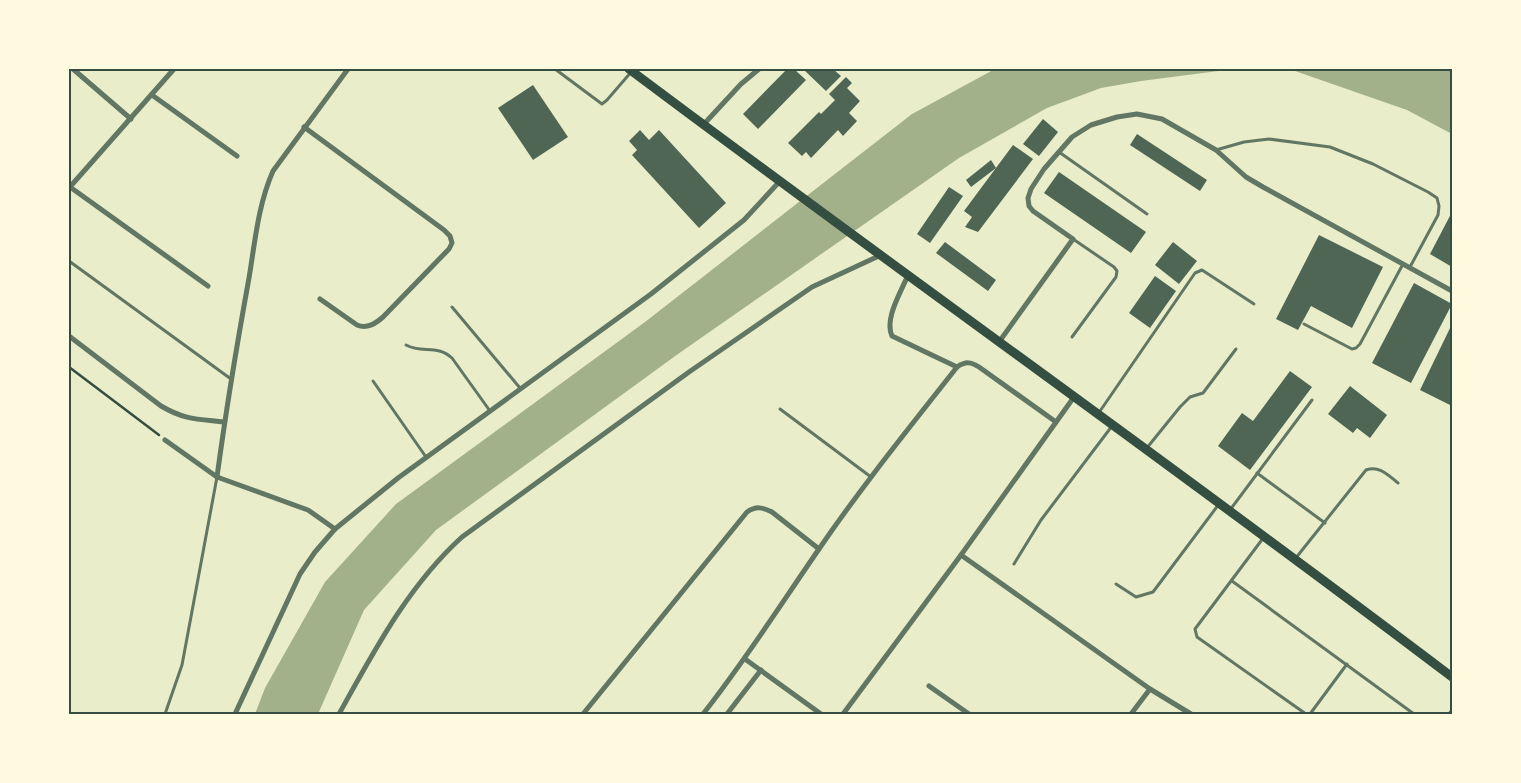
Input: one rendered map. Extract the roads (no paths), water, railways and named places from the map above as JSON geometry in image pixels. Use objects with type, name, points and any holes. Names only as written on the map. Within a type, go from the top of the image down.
[{"type":"main road","points":[[631,70],[780,182],[1295,559],[1452,677]]},
{"type":"street","points":[[73,69],[131,119]]},
{"type":"street","points":[[174,69],[70,188],[208,286]]},
{"type":"street","points":[[217,477],[224,422],[255,234],[266,186],[272,171],[348,69]]},
{"type":"street","points":[[704,124],[741,84],[759,69]]},
{"type":"street","points":[[152,95],[237,156]]},
{"type":"street","points":[[999,342],[1073,239],[1029,206],[1028,198],[1031,189],[1044,169],[1072,137],[1091,125],[1117,117],[1137,114],[1162,119],[1216,150],[1241,173],[1258,184],[1452,291]]},
{"type":"street","points":[[304,127],[444,230],[450,236],[452,243],[449,249],[383,317],[372,325],[364,328],[320,299]]},
{"type":"street","points":[[235,714],[300,574],[315,552],[335,530],[354,513],[427,457],[651,294],[744,220],[780,182]]},
{"type":"street","points":[[339,714],[402,606],[436,562],[462,537],[689,372],[812,287],[881,255]]},
{"type":"street","points":[[908,275],[890,320],[889,330],[892,336],[957,367]]},
{"type":"street","points":[[69,336],[161,406],[175,414],[185,418],[224,422]]},
{"type":"street","points":[[703,714],[745,659],[819,549],[871,477],[957,367],[964,363],[971,363],[979,367],[1056,422]]},
{"type":"street","points":[[844,714],[1074,397]]},
{"type":"street","points":[[165,440],[217,477],[308,510],[335,530]]},
{"type":"street","points":[[583,714],[747,512],[755,507],[772,512],[819,549]]},
{"type":"street","points":[[961,555],[1150,689],[1191,714]]},
{"type":"street","points":[[745,659],[821,714]]},
{"type":"street","points":[[727,714],[760,670]]},
{"type":"street","points":[[929,686],[969,714]]},
{"type":"street","points":[[1131,714],[1150,689]]},
{"type":"lane","points":[[555,69],[602,104],[631,70]]},
{"type":"lane","points":[[1216,150],[1244,142],[1269,139],[1330,148],[1373,164],[1428,192],[1437,198],[1440,206],[1438,215],[1410,267]]},
{"type":"lane","points":[[1059,151],[1147,214]]},
{"type":"lane","points":[[1072,337],[1116,278],[1117,271],[1073,239]]},
{"type":"lane","points":[[69,261],[231,379]]},
{"type":"lane","points":[[1304,324],[1352,349],[1356,348],[1360,344],[1403,264]]},
{"type":"lane","points":[[1097,414],[1195,273],[1202,270],[1254,304]]},
{"type":"lane","points":[[452,307],[520,388]]},
{"type":"lane","points":[[406,345],[419,350],[436,349],[446,352],[490,411]]},
{"type":"lane","points":[[1146,450],[1180,407],[1190,397],[1203,393],[1236,349]]},
{"type":"lane","points":[[373,381],[427,457]]},
{"type":"lane","points":[[1229,511],[1312,400]]},
{"type":"lane","points":[[780,409],[871,477]]},
{"type":"lane","points":[[1014,564],[1041,520],[1112,425]]},
{"type":"lane","points":[[1295,559],[1366,470],[1372,468],[1379,469],[1398,484]]},
{"type":"lane","points":[[1257,473],[1325,523]]},
{"type":"lane","points":[[165,714],[182,665],[217,477]]},
{"type":"lane","points":[[1116,584],[1136,597],[1153,592],[1219,504]]},
{"type":"lane","points":[[1264,537],[1195,629],[1197,637],[1306,714]]},
{"type":"lane","points":[[1232,581],[1414,714]]},
{"type":"lane","points":[[1310,714],[1347,664]]},
{"type":"lane","points":[[1449,714],[1452,710]]}]
